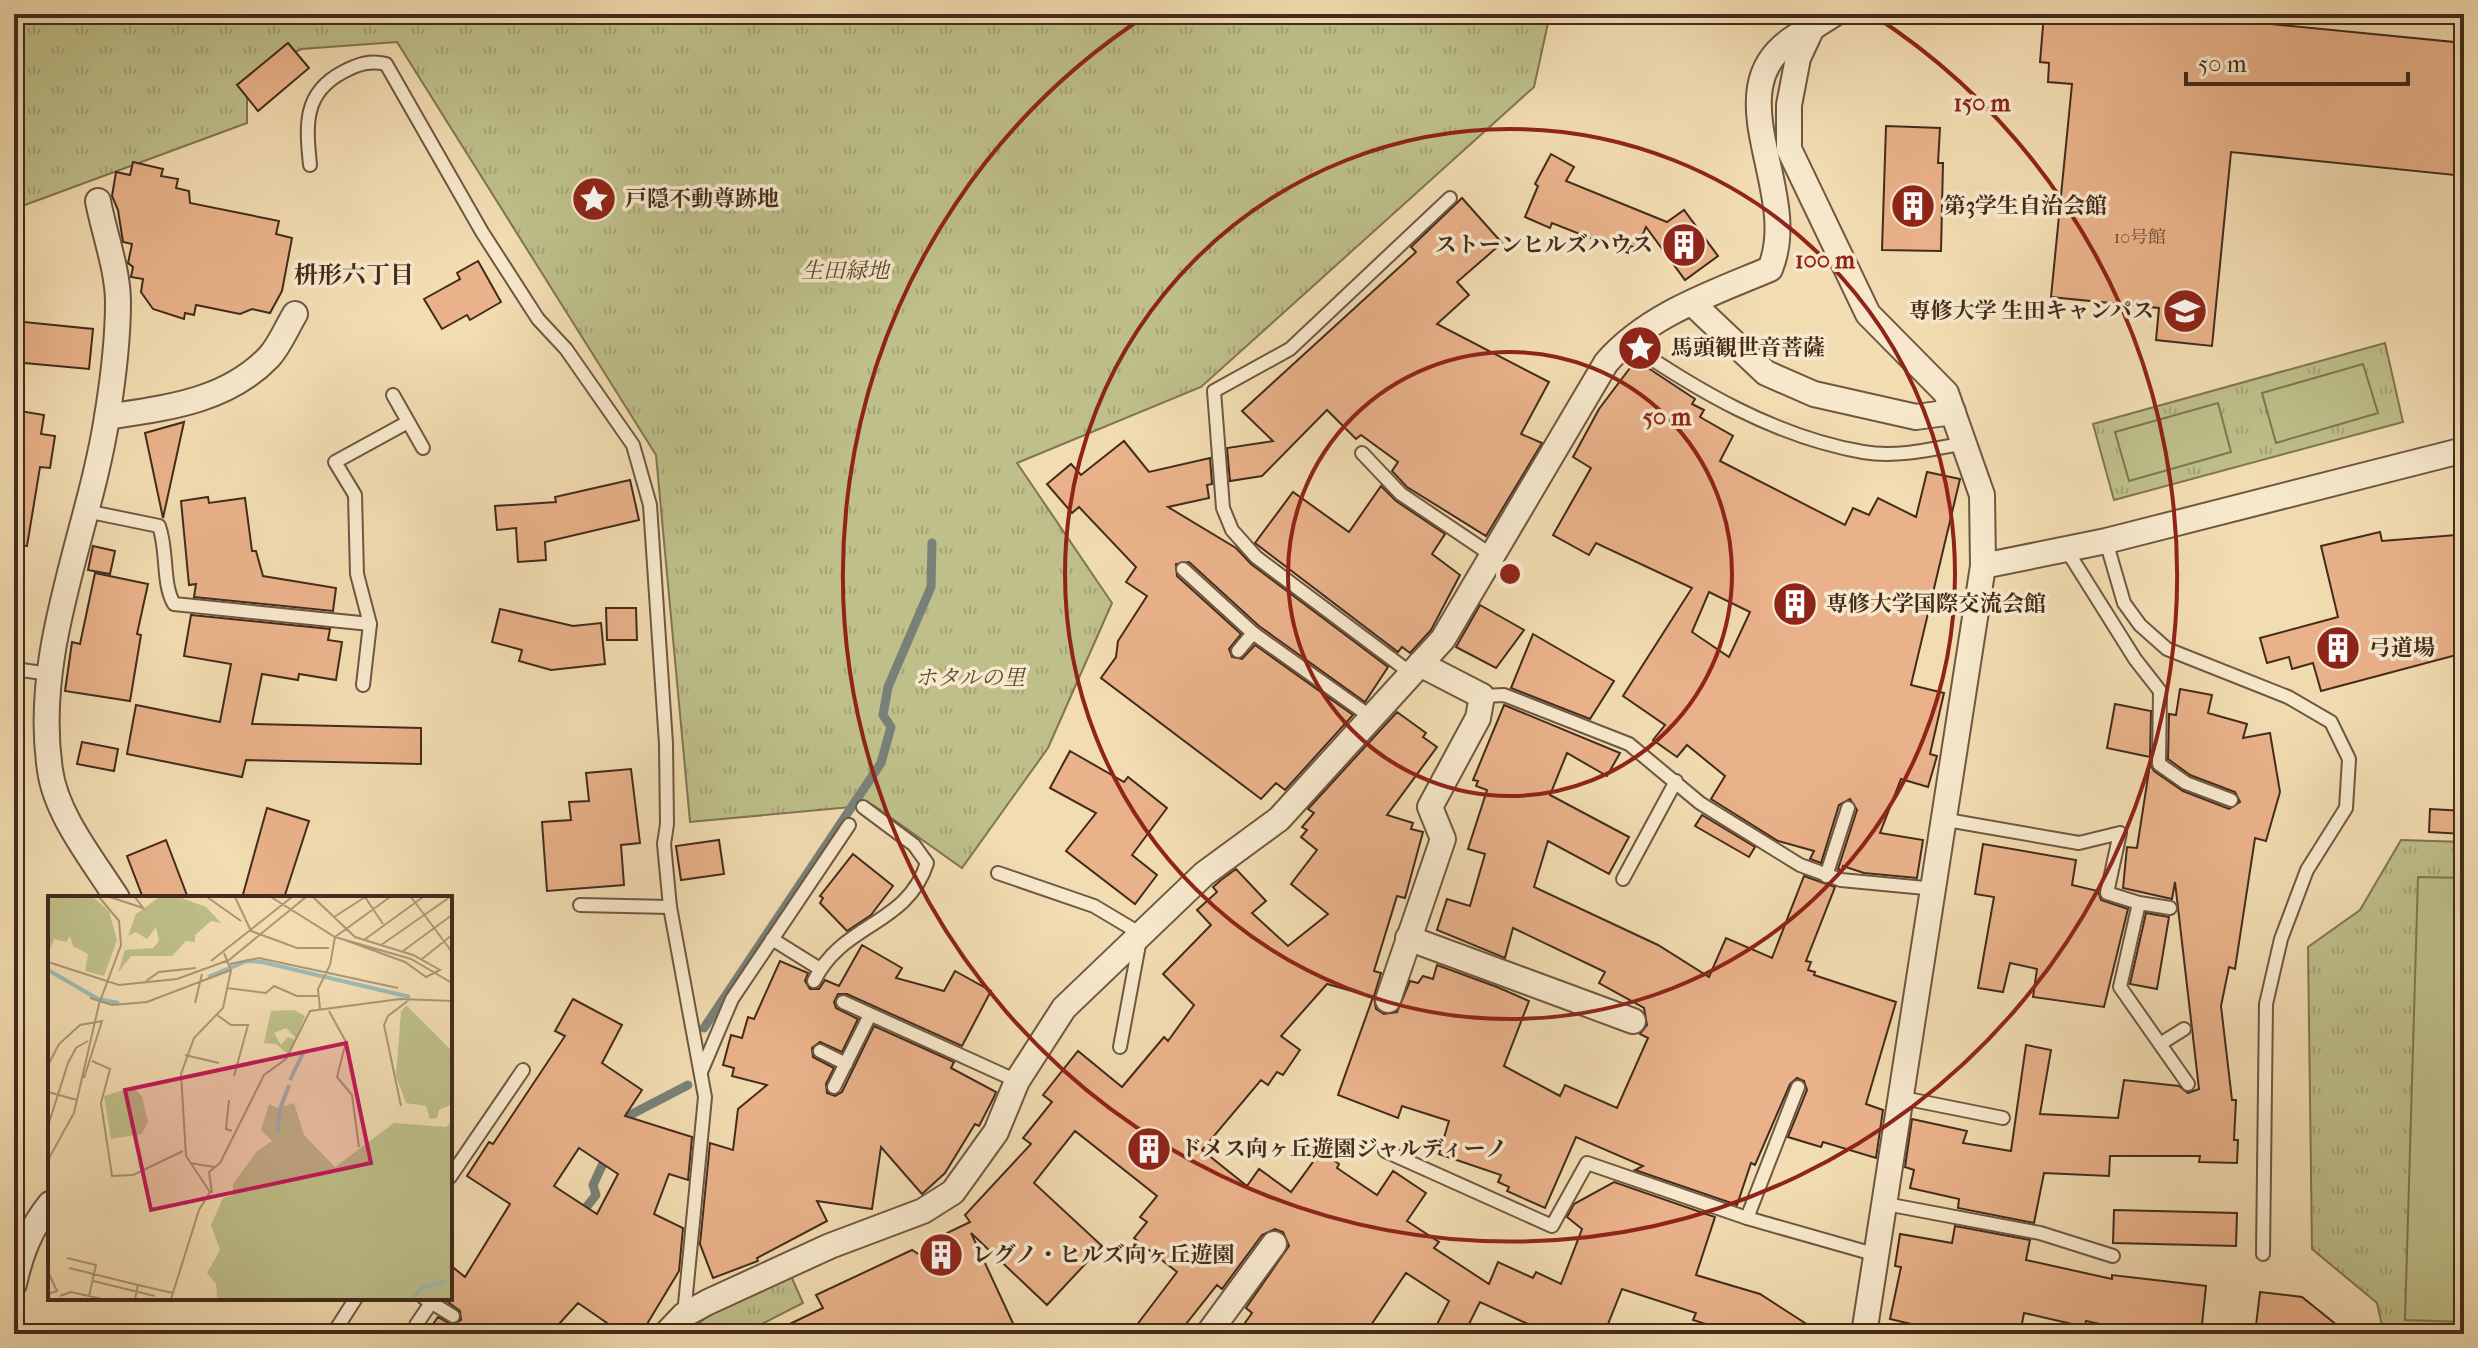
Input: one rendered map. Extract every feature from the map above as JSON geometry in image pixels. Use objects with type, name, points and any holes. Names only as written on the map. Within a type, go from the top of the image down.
[{"type":"street","points":[[666,1334],[684,1315],[830,1246],[923,1211],[953,1192],[996,1132],[1017,1081],[1064,1008],[1204,874],[1279,819],[1443,639],[1606,363],[1625,341],[1692,303],[1770,269],[1778,250],[1775,187],[1758,122],[1757,99],[1767,63],[1789,38],[1834,14]]},
{"type":"street","points":[[1812,28],[1798,58],[1789,105],[1789,149],[1868,314],[1946,393],[1982,495],[1983,566],[1947,820],[1864,1334]]},
{"type":"street","points":[[98,201],[118,300],[107,417],[50,674],[50,771],[61,805],[116,896]]},
{"type":"street","points":[[1692,303],[1766,373],[1814,394],[1916,417],[1953,412]]},
{"type":"street","points":[[107,417],[179,406],[233,387],[271,355],[295,314]]},
{"type":"street","points":[[1983,566],[2106,541],[2462,450]]},
{"type":"street","points":[[1379,1001],[1408,938],[1443,839],[1430,807],[1478,718],[1482,696],[1416,669]]},
{"type":"street","points":[[1408,938],[1633,1021]]},
{"type":"street","points":[[14,1284],[18,1249],[48,1206]]},
{"type":"street","points":[[1208,1334],[1274,1244]]},
{"type":"lane","points":[[310,165],[306,125],[315,93],[354,66],[373,60],[386,64],[482,232],[538,319],[566,349],[633,445],[650,505],[666,744],[667,824],[664,844],[670,907],[705,1097],[684,1315]]},
{"type":"lane","points":[[1416,669],[1256,557],[1232,530],[1223,508],[1214,391],[1290,349],[1450,198]]},
{"type":"lane","points":[[1625,341],[1714,397],[1817,440],[1864,453],[1906,453],[1966,443]]},
{"type":"lane","points":[[393,395],[423,448]]},
{"type":"lane","points":[[363,685],[370,624],[357,574],[355,495],[335,462],[408,422]]},
{"type":"lane","points":[[2462,450],[2464,491]]},
{"type":"lane","points":[[1362,453],[1401,494],[1493,556]]},
{"type":"lane","points":[[86,511],[159,526],[167,548],[168,594],[174,604],[370,624]]},
{"type":"lane","points":[[2106,541],[2124,603],[2140,625],[2167,649],[2288,697],[2331,722],[2349,759],[2346,808],[2307,870],[2281,939],[2266,1004],[2263,1254]]},
{"type":"lane","points":[[2066,549],[2135,659],[2160,691],[2159,764],[2186,783],[2231,800]]},
{"type":"lane","points":[[1183,569],[1253,633],[1371,717]]},
{"type":"lane","points":[[1238,651],[1253,633]]},
{"type":"lane","points":[[14,669],[50,674]]},
{"type":"lane","points":[[1482,696],[1504,695],[1629,744],[1700,803],[1762,845],[1826,876],[1936,889]]},
{"type":"lane","points":[[1623,879],[1676,781]]},
{"type":"lane","points":[[772,939],[817,975],[826,958],[862,929],[890,915],[920,883],[927,863],[914,845],[863,807]]},
{"type":"lane","points":[[1826,876],[1848,808]]},
{"type":"lane","points":[[1947,820],[2079,843],[2120,833],[2107,893],[2170,908]]},
{"type":"lane","points":[[701,1073],[732,999],[849,825]]},
{"type":"lane","points":[[998,873],[1094,906],[1141,934],[1120,1047]]},
{"type":"lane","points":[[2139,903],[2120,987],[2188,1084]]},
{"type":"lane","points":[[580,905],[670,907]]},
{"type":"lane","points":[[843,1002],[1017,1081]]},
{"type":"lane","points":[[834,1087],[870,1015]]},
{"type":"lane","points":[[2160,1044],[2184,1029]]},
{"type":"lane","points":[[820,1051],[846,1064]]},
{"type":"lane","points":[[452,1174],[523,1070]]},
{"type":"lane","points":[[1747,1218],[1798,1087]]},
{"type":"lane","points":[[1903,1098],[2003,1118]]},
{"type":"lane","points":[[1385,1151],[1552,1226],[1587,1163],[1747,1218],[1877,1255]]},
{"type":"lane","points":[[1886,1204],[2040,1233],[2113,1256]]},
{"type":"lane","points":[[333,1334],[355,1300]]},
{"type":"lane","points":[[416,1325],[428,1300],[453,1316]]},
{"type":"green space","name":"生田緑地","points":[[14,14],[1550,14],[1534,87],[1201,387],[1017,463],[1112,603],[1048,748],[962,868],[873,805],[690,822],[656,455],[397,42],[301,49],[247,78],[247,123],[14,209]]},
{"type":"green space","points":[[2385,343],[2403,422],[2114,500],[2093,424]]},
{"type":"green space","points":[[2363,364],[2378,413],[2276,443],[2262,393]]},
{"type":"green space","points":[[2218,403],[2231,452],[2129,481],[2115,432]]},
{"type":"green space","points":[[2401,840],[2464,842],[2464,1334],[2384,1334],[2377,1303],[2312,1249],[2308,947],[2360,910]]},
{"type":"green space","points":[[2418,877],[2464,878],[2464,1322],[2405,1320]]},
{"type":"green space","points":[[791,1276],[803,1303],[742,1334],[686,1334],[709,1315]]},
{"type":"building","points":[[2044,14],[2187,18],[2187,14],[2231,14],[2231,20],[2464,43],[2464,176],[2231,152],[2212,346],[2156,340],[2159,308],[2051,297],[2072,84],[2048,82],[2049,63],[2040,62]]},
{"type":"building","points":[[288,43],[309,68],[258,111],[237,85]]},
{"type":"building","name":"第3学生自治会館","points":[[1886,126],[1940,128],[1938,163],[1943,163],[1941,251],[1882,250]]},
{"type":"building","points":[[1551,154],[1574,167],[1566,181],[1667,222],[1684,210],[1718,256],[1685,280],[1646,227],[1637,248],[1630,246],[1628,253],[1552,223],[1550,228],[1525,217],[1538,186],[1535,184]]},
{"type":"building","points":[[133,162],[163,169],[161,176],[178,179],[176,188],[189,191],[190,203],[279,221],[276,234],[292,238],[282,291],[270,313],[252,309],[240,314],[196,305],[194,315],[185,313],[184,319],[153,309],[141,292],[143,279],[131,277],[133,267],[128,263],[132,244],[123,242],[118,210],[112,196],[116,172],[130,175]]},
{"type":"building","points":[[1462,198],[1502,243],[1457,282],[1469,295],[1437,324],[1549,382],[1521,434],[1542,443],[1486,536],[1407,487],[1392,471],[1398,462],[1361,435],[1356,439],[1327,410],[1262,476],[1230,481],[1227,448],[1273,441],[1242,411],[1416,252],[1411,247]]},
{"type":"building","points":[[478,261],[501,302],[470,320],[467,315],[442,329],[424,299],[460,279],[457,273]]},
{"type":"building","points":[[14,321],[93,329],[89,369],[14,362]]},
{"type":"building","points":[[1636,360],[1695,399],[1692,404],[1704,410],[1700,417],[1733,436],[1720,461],[1845,525],[1853,508],[1869,515],[1878,498],[1916,517],[1927,472],[1960,479],[1911,685],[1944,693],[1930,754],[1937,756],[1928,787],[1901,779],[1880,833],[1923,840],[1917,878],[1864,873],[1843,866],[1842,871],[1838,869],[1857,810],[1850,799],[1839,805],[1821,863],[1810,859],[1814,851],[1778,841],[1711,799],[1725,776],[1687,745],[1677,757],[1653,740],[1665,725],[1623,696],[1692,588],[1596,543],[1589,555],[1553,535],[1591,468],[1573,457],[1599,409]],"holes":[[[1709,592],[1750,612],[1729,657],[1692,632]]]},
{"type":"building","points":[[14,410],[44,415],[41,434],[55,436],[50,468],[40,467],[27,546],[14,545]]},
{"type":"building","points":[[184,422],[163,518],[145,433]]},
{"type":"building","points":[[1124,441],[1149,472],[1210,458],[1212,484],[1207,485],[1209,498],[1168,507],[1236,548],[1251,564],[1388,667],[1365,702],[1259,626],[1189,562],[1176,564],[1177,576],[1241,634],[1229,649],[1232,657],[1242,659],[1255,645],[1353,715],[1285,790],[1276,783],[1261,799],[1101,678],[1116,657],[1118,641],[1147,596],[1126,582],[1136,567],[1079,507],[1072,513],[1047,484],[1071,464],[1081,475]]},
{"type":"building","points":[[630,480],[639,520],[545,542],[546,560],[518,562],[516,528],[497,530],[495,506],[556,502],[555,497]]},
{"type":"building","points":[[1381,486],[1396,501],[1445,534],[1432,554],[1460,575],[1431,630],[1410,653],[1402,647],[1398,652],[1255,543],[1293,492],[1349,532]]},
{"type":"building","points":[[208,497],[209,503],[245,498],[252,551],[256,551],[263,576],[336,588],[333,611],[194,597],[196,584],[189,585],[181,501]]},
{"type":"building","points":[[2380,532],[2382,541],[2456,535],[2464,600],[2464,653],[2321,691],[2313,663],[2292,669],[2289,657],[2267,663],[2260,638],[2338,617],[2321,546]]},
{"type":"building","points":[[93,546],[115,551],[110,574],[88,570]]},
{"type":"building","points":[[95,573],[148,584],[137,634],[141,635],[130,701],[65,691],[72,642],[80,644]]},
{"type":"building","points":[[1480,605],[1524,630],[1496,668],[1456,647]]},
{"type":"building","points":[[606,608],[636,608],[637,640],[607,640]]},
{"type":"building","points":[[500,609],[573,626],[601,623],[605,664],[551,670],[519,661],[522,650],[492,642]]},
{"type":"building","points":[[191,615],[330,629],[328,640],[342,642],[336,680],[299,674],[298,680],[262,674],[252,724],[421,728],[421,764],[246,760],[242,777],[127,754],[136,705],[220,722],[231,664],[184,656]]},
{"type":"building","points":[[1533,634],[1614,681],[1590,719],[1511,688]]},
{"type":"building","points":[[2180,689],[2212,695],[2208,713],[2247,724],[2243,738],[2270,733],[2280,792],[2266,841],[2255,838],[2235,969],[2229,967],[2221,1006],[2232,1100],[2236,1100],[2234,1140],[2238,1140],[2237,1163],[2199,1162],[2200,1156],[2110,1156],[2109,1176],[2044,1173],[2034,1223],[1958,1208],[1959,1199],[1910,1188],[1914,1170],[1905,1167],[1912,1119],[1967,1131],[1963,1143],[2011,1151],[2026,1045],[2051,1050],[2040,1114],[2118,1118],[2124,1080],[2179,1086],[2188,1093],[2199,1089],[2175,882],[2172,899],[2123,888],[2127,847],[2137,848],[2150,764],[2154,771],[2183,791],[2229,809],[2240,802],[2235,792],[2190,775],[2168,759],[2169,714],[2176,715]]},
{"type":"building","points":[[2115,704],[2151,711],[2150,757],[2107,748]]},
{"type":"building","points":[[1504,705],[1620,753],[1607,776],[1567,753],[1550,795],[1629,837],[1609,874],[1548,841],[1534,887],[1658,945],[1709,977],[1726,938],[1772,958],[1804,876],[1835,887],[1806,961],[1811,962],[1808,970],[1815,972],[1814,975],[1896,1002],[1866,1104],[1883,1110],[1876,1158],[1823,1142],[1821,1147],[1788,1137],[1807,1090],[1804,1081],[1797,1078],[1790,1084],[1755,1165],[1751,1163],[1737,1205],[1635,1170],[1643,1166],[1576,1137],[1545,1208],[1507,1191],[1509,1187],[1498,1182],[1501,1175],[1439,1154],[1449,1121],[1402,1106],[1398,1118],[1338,1095],[1373,997],[1327,984],[1281,1036],[1300,1050],[1283,1075],[1277,1072],[1268,1085],[1261,1080],[1202,1150],[1247,1186],[1259,1169],[1291,1192],[1321,1151],[1339,1164],[1337,1168],[1377,1195],[1393,1171],[1426,1193],[1407,1221],[1439,1242],[1434,1248],[1489,1284],[1498,1262],[1533,1278],[1536,1272],[1561,1284],[1582,1229],[1567,1217],[1574,1204],[1614,1182],[1715,1217],[1696,1275],[1760,1294],[1822,1334],[1737,1334],[1693,1320],[1696,1313],[1622,1289],[1604,1334],[1550,1334],[1480,1302],[1464,1334],[1432,1334],[1449,1301],[1406,1273],[1365,1334],[1237,1334],[1252,1313],[1246,1308],[1289,1246],[1283,1232],[1275,1229],[1262,1235],[1222,1289],[1217,1285],[1178,1334],[1130,1334],[1177,1272],[1134,1238],[1147,1222],[1140,1217],[1157,1196],[1075,1131],[1034,1183],[1102,1246],[1047,1305],[971,1233],[1018,1334],[769,1334],[823,1308],[816,1295],[912,1250],[926,1259],[947,1233],[970,1222],[965,1215],[1031,1144],[1023,1138],[1052,1102],[1043,1095],[1078,1051],[1122,1087],[1164,1037],[1168,1041],[1194,1005],[1163,974],[1211,925],[1197,910],[1217,892],[1213,887],[1221,880],[1236,869],[1266,901],[1252,913],[1288,946],[1328,914],[1291,884],[1317,850],[1301,837],[1307,830],[1302,827],[1314,813],[1308,809],[1397,712],[1426,733],[1423,737],[1437,747],[1387,815],[1413,823],[1411,829],[1423,832],[1405,898],[1397,896],[1374,971],[1381,973],[1374,996],[1376,1009],[1384,1014],[1397,1012],[1410,981],[1418,983],[1423,976],[1433,979],[1437,965],[1497,987],[1529,1001],[1504,1066],[1560,1096],[1565,1085],[1617,1108],[1648,1038],[1640,1034],[1647,1025],[1644,1008],[1599,983],[1605,972],[1513,928],[1505,958],[1437,930],[1447,899],[1470,906],[1485,854],[1468,849],[1487,790],[1476,786],[1478,781],[1473,780]]},
{"type":"building","points":[[82,742],[118,749],[114,771],[77,764]]},
{"type":"building","points":[[1070,751],[1124,782],[1128,777],[1167,808],[1132,855],[1157,875],[1135,904],[1066,851],[1096,813],[1050,788]]},
{"type":"building","points":[[631,769],[640,843],[621,845],[624,885],[547,891],[542,822],[571,820],[569,802],[589,801],[586,773]]},
{"type":"building","points":[[267,808],[309,821],[285,896],[243,896]]},
{"type":"building","points":[[2430,809],[2464,811],[2464,834],[2429,832]]},
{"type":"building","points":[[1702,815],[1755,847],[1749,857],[1695,826]]},
{"type":"building","points":[[166,840],[187,896],[142,896],[127,856]]},
{"type":"building","points":[[719,840],[724,874],[681,880],[676,846]]},
{"type":"building","points":[[1983,844],[2076,860],[2072,885],[2098,891],[2101,900],[2128,909],[2104,1007],[2033,997],[2037,969],[2010,963],[2003,992],[1978,988],[1994,897],[1975,894]]},
{"type":"building","points":[[853,854],[893,886],[871,915],[847,931],[820,903],[823,898],[820,896]]},
{"type":"building","points":[[2146,913],[2169,917],[2157,989],[2130,984]]},
{"type":"building","points":[[862,945],[902,968],[896,978],[944,991],[955,971],[991,991],[962,1046],[847,994],[838,994],[834,1002],[836,1008],[858,1019],[842,1052],[820,1042],[812,1048],[813,1057],[834,1068],[826,1084],[827,1093],[835,1096],[842,1092],[874,1026],[954,1062],[951,1068],[996,1092],[994,1097],[979,1126],[975,1124],[945,1173],[922,1194],[881,1147],[872,1209],[817,1201],[827,1221],[757,1258],[758,1261],[713,1278],[700,1244],[710,1143],[733,1150],[738,1109],[767,1085],[732,1076],[734,1068],[723,1065],[731,1035],[742,1038],[748,1017],[754,1019],[780,961],[808,973],[805,981],[810,989],[819,989],[825,980],[839,986]]},
{"type":"building","points":[[573,999],[622,1025],[602,1063],[642,1090],[625,1116],[692,1137],[688,1180],[669,1174],[654,1214],[683,1228],[679,1271],[641,1334],[623,1334],[578,1303],[550,1334],[426,1334],[438,1317],[452,1325],[461,1320],[460,1311],[448,1302],[452,1300],[452,1267],[465,1277],[510,1204],[467,1176],[489,1142],[493,1144],[565,1036],[555,1031]],"holes":[[[579,1148],[618,1174],[597,1214],[554,1186]]]},
{"type":"building","points":[[2114,1210],[2237,1213],[2236,1246],[2113,1243]]},
{"type":"building","points":[[1955,1226],[2030,1240],[2026,1260],[2112,1279],[2112,1275],[2206,1286],[2201,1334],[2128,1334],[2128,1330],[2086,1321],[2085,1327],[2024,1313],[2020,1334],[1923,1334],[1924,1327],[1890,1319],[1901,1267],[1895,1266],[1900,1234],[1952,1243]]},
{"type":"building","points":[[2260,1292],[2302,1297],[2348,1334],[2255,1334]]},
{"type":"waterway","points":[[704,1028],[881,763],[891,727],[883,715],[888,687],[931,587],[932,543]]},
{"type":"waterway","points":[[625,1125],[632,1114],[688,1085]]},
{"type":"waterway","points":[[580,1215],[596,1195],[593,1185],[607,1155]]},
{"type":"place","name":"戸隠不動尊跡地","points":[[594,199]]},
{"type":"place","name":"第3学生自治会館","points":[[1913,206]]},
{"type":"place","name":"ストーンヒルズハウス","points":[[1684,245]]},
{"type":"place","name":"専修大学 生田キャンパス","points":[[2185,311]]},
{"type":"place","name":"馬頭観世音菩薩","points":[[1640,348]]},
{"type":"place","name":"専修大学国際交流会館","points":[[1795,604]]},
{"type":"place","name":"弓道場","points":[[2338,648]]},
{"type":"place","name":"ドメス向ヶ丘遊園ジャルディーノ","points":[[1149,1149]]},
{"type":"place","name":"レグノ・ヒルズ向ヶ丘遊園","points":[[941,1255]]},
{"type":"district","name":"枡形六丁目","points":[[354,275]]},
{"type":"park label","name":"ホタルの里","points":[[970,678]]}]
